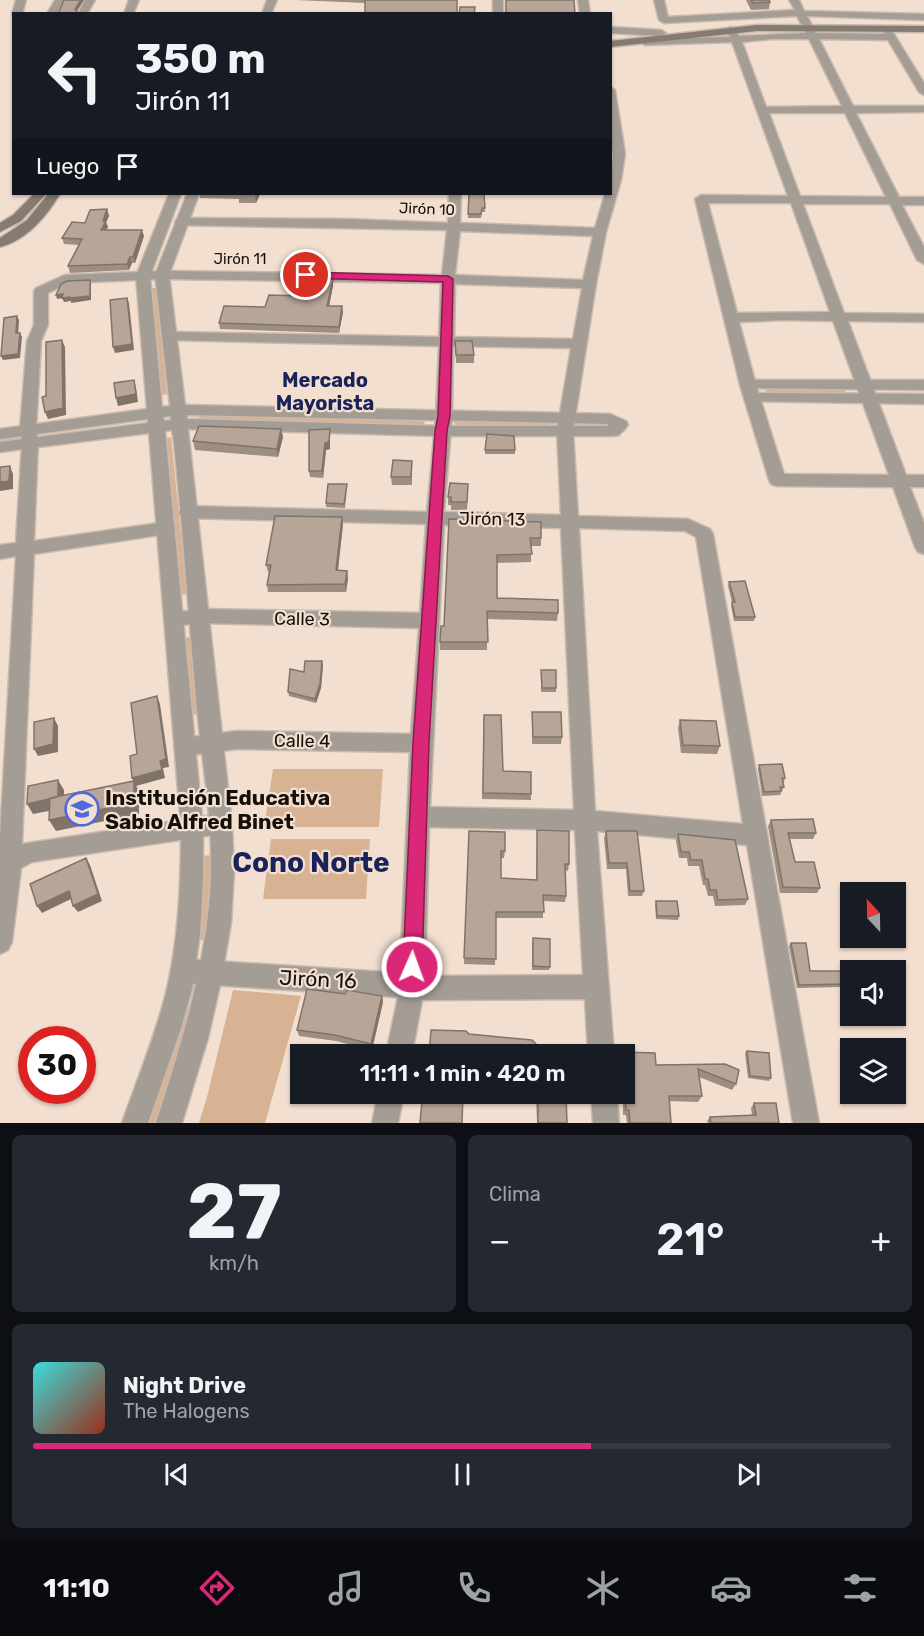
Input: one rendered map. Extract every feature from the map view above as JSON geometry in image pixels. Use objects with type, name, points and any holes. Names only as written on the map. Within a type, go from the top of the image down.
[{"type":"main road","points":[[612,38],[729,23],[924,29]]},
{"type":"main road","points":[[883,26],[924,24]]},
{"type":"main road","points":[[612,44],[645,42]]},
{"type":"main road","points":[[0,228],[17,218],[39,195]]},
{"type":"main road","points":[[0,243],[32,223],[46,208],[53,195]]},
{"type":"street","points":[[659,0],[664,20],[883,26],[924,17]]},
{"type":"street","points":[[794,0],[924,260]]},
{"type":"street","points":[[871,6],[924,92]]},
{"type":"street","points":[[645,42],[704,42],[729,23]]},
{"type":"street","points":[[729,23],[924,547]]},
{"type":"street","points":[[612,30],[661,33]]},
{"type":"street","points":[[612,100],[619,154],[613,180]]},
{"type":"street","points":[[762,110],[924,109]]},
{"type":"street","points":[[135,1123],[171,1017],[183,971],[192,894],[192,828],[157,419],[152,275],[172,222],[175,195]]},
{"type":"street","points":[[172,222],[192,195]]},
{"type":"street","points":[[401,1044],[412,988],[421,743],[455,195]]},
{"type":"street","points":[[600,1044],[568,520],[566,424],[581,344],[589,284],[609,195]]},
{"type":"street","points":[[924,201],[701,199],[750,392],[777,480],[924,481]]},
{"type":"street","name":"Jirón 10","points":[[172,222],[346,223],[600,232]]},
{"type":"street","points":[[152,275],[169,336],[220,824],[222,892],[212,973],[195,1043],[169,1123]]},
{"type":"street","name":"Jirón 11","points":[[29,436],[34,341],[41,325],[41,291],[65,279],[152,275],[353,276],[589,284]]},
{"type":"street","points":[[730,318],[838,316],[924,318]]},
{"type":"street","points":[[169,336],[581,344]]},
{"type":"street","points":[[750,392],[866,391],[924,385]]},
{"type":"street","points":[[866,391],[924,399]]},
{"type":"street","points":[[0,434],[29,436],[178,417],[611,425]]},
{"type":"street","points":[[0,447],[29,436]]},
{"type":"street","points":[[0,942],[25,548],[29,436]]},
{"type":"street","name":"Jirón 13","points":[[188,512],[568,520],[688,525],[704,534],[756,836]]},
{"type":"street","points":[[0,552],[166,528]]},
{"type":"street","name":"Calle 3","points":[[174,619],[199,616],[430,621]]},
{"type":"street","name":"Calle 4","points":[[184,747],[237,740],[421,743]]},
{"type":"street","points":[[418,817],[585,820],[756,836],[806,1123]]},
{"type":"street","points":[[5,861],[29,852],[220,824]]},
{"type":"street","name":"Jirón 16","points":[[183,971],[390,983],[412,988],[596,987]]},
{"type":"street","points":[[385,1123],[389,1104]]},
{"type":"street","points":[[605,1104],[606,1123]]},
{"type":"shaded area","points":[[152,288],[156,288],[167,394],[161,395]]},
{"type":"shaded area","points":[[844,388],[846,393],[767,393],[765,389]]},
{"type":"shaded area","points":[[200,415],[420,420],[425,423],[423,426],[198,420]]},
{"type":"shaded area","points":[[456,420],[548,422],[550,424],[548,426],[457,425],[454,423]]},
{"type":"shaded area","points":[[171,437],[187,594],[179,596],[166,438]]},
{"type":"shaded area","points":[[190,637],[198,714],[191,715],[185,638]]},
{"type":"shaded area","points":[[273,769],[383,769],[379,827],[264,827]]},
{"type":"shaded area","points":[[271,839],[370,839],[366,899],[263,899]]},
{"type":"shaded area","points":[[212,855],[205,940],[198,940],[202,856]]},
{"type":"shaded area","points":[[233,990],[301,996],[265,1123],[199,1123],[207,1097]]},
{"type":"shaded area","points":[[184,1006],[192,1007],[157,1123],[147,1123]]},
{"type":"building","points":[[64,0],[81,0],[75,9],[77,12],[59,12]]},
{"type":"building","points":[[365,0],[457,0],[457,12],[365,12]]},
{"type":"building","points":[[506,0],[574,0],[575,12],[506,12]]},
{"type":"building","points":[[751,0],[769,0],[770,2],[753,3]]},
{"type":"building","points":[[460,7],[475,7],[474,12],[459,12]]},
{"type":"building","points":[[469,195],[484,195],[485,208],[482,208],[481,214],[468,214]]},
{"type":"building","points":[[107,209],[103,221],[106,221],[101,230],[142,230],[133,257],[130,257],[127,264],[68,266],[82,239],[62,238],[72,222],[85,223],[90,210]]},
{"type":"building","points":[[307,279],[333,279],[327,306],[342,306],[339,327],[219,323],[224,306],[265,307],[269,295],[302,296]]},
{"type":"building","points":[[90,280],[90,296],[62,298],[63,294],[56,295],[61,284],[67,281]]},
{"type":"building","points":[[127,298],[132,344],[113,347],[110,300]]},
{"type":"building","points":[[17,316],[16,333],[20,333],[18,354],[1,356],[4,318]]},
{"type":"building","points":[[62,340],[63,408],[45,412],[42,397],[46,396],[46,342]]},
{"type":"building","points":[[455,341],[472,341],[474,355],[456,355]]},
{"type":"building","points":[[134,380],[136,394],[116,398],[114,383]]},
{"type":"building","points":[[199,426],[281,429],[277,449],[193,441]]},
{"type":"building","points":[[330,429],[329,442],[325,443],[322,471],[309,471],[309,430]]},
{"type":"building","points":[[487,434],[514,436],[515,450],[485,450]]},
{"type":"building","points":[[393,460],[412,461],[411,477],[391,477]]},
{"type":"building","points":[[10,466],[9,481],[0,482],[0,467]]},
{"type":"building","points":[[450,483],[468,484],[467,502],[451,502],[451,497],[448,497]]},
{"type":"building","points":[[328,484],[347,484],[344,504],[326,503]]},
{"type":"building","points":[[275,516],[342,517],[336,570],[347,571],[345,584],[267,585],[271,565],[266,565]]},
{"type":"building","points":[[449,519],[541,522],[541,538],[530,538],[532,554],[497,555],[497,598],[558,600],[558,613],[487,611],[488,642],[440,642],[441,626],[444,626]]},
{"type":"building","points":[[745,581],[755,617],[735,617],[732,602],[735,602],[729,582]]},
{"type":"building","points":[[305,661],[322,661],[320,684],[315,699],[288,692],[290,669],[304,672]]},
{"type":"building","points":[[541,670],[556,670],[556,688],[542,688]]},
{"type":"building","points":[[157,696],[166,759],[160,761],[162,770],[132,778],[130,756],[137,754],[131,703]]},
{"type":"building","points":[[532,712],[561,712],[562,737],[533,737]]},
{"type":"building","points":[[484,715],[501,715],[503,771],[531,772],[531,794],[483,793]]},
{"type":"building","points":[[54,718],[53,744],[34,749],[34,722]]},
{"type":"building","points":[[680,720],[716,721],[720,746],[683,745]]},
{"type":"building","points":[[782,764],[784,787],[780,787],[781,791],[764,792],[759,765]]},
{"type":"building","points":[[58,780],[58,797],[27,804],[28,786]]},
{"type":"building","points":[[134,781],[134,803],[49,820],[50,798]]},
{"type":"building","points":[[813,819],[816,833],[788,833],[795,862],[814,862],[820,888],[783,887],[771,820]]},
{"type":"building","points":[[537,830],[569,831],[569,864],[565,864],[566,896],[543,895],[544,912],[496,912],[496,959],[464,958],[469,831],[505,832],[505,851],[501,851],[501,878],[537,880]]},
{"type":"building","points":[[606,831],[637,831],[644,891],[630,891],[627,863],[609,863]]},
{"type":"building","points":[[678,834],[735,840],[748,899],[718,900],[716,890],[710,890],[708,879],[705,879],[702,860],[691,860],[689,852],[681,852]]},
{"type":"building","points":[[86,858],[98,894],[73,906],[69,891],[37,906],[30,884]]},
{"type":"building","points":[[656,901],[677,901],[679,916],[657,916]]},
{"type":"building","points":[[533,938],[550,939],[550,967],[533,966]]},
{"type":"building","points":[[791,943],[806,943],[810,971],[840,971],[840,984],[799,985]]},
{"type":"building","points":[[307,989],[345,994],[347,990],[382,996],[371,1044],[335,1035],[297,1030]]},
{"type":"building","points":[[431,1030],[466,1031],[469,1034],[532,1040],[536,1044],[430,1044]]},
{"type":"building","points":[[747,1051],[769,1053],[771,1078],[750,1076]]},
{"type":"building","points":[[635,1052],[655,1053],[656,1065],[725,1064],[739,1070],[736,1084],[698,1069],[702,1096],[669,1096],[671,1123],[630,1123],[629,1110],[626,1110],[626,1104],[635,1104]]},
{"type":"building","points":[[754,1103],[776,1103],[779,1123],[711,1123],[710,1117],[756,1115]]},
{"type":"building","points":[[422,1104],[463,1104],[462,1123],[420,1123]]},
{"type":"building","points":[[538,1104],[566,1104],[567,1123],[538,1123]]},
{"type":"place","name":"Institución Educativa Sabio Alfred Binet","points":[[82,809]]},
{"type":"district","name":"Mercado Mayorista","points":[[325,392]]},
{"type":"district","name":"Cono Norte","points":[[311,862]]},
{"type":"route","points":[[306,275],[448,279],[444,416],[441,431],[421,743],[412,967]]}]
